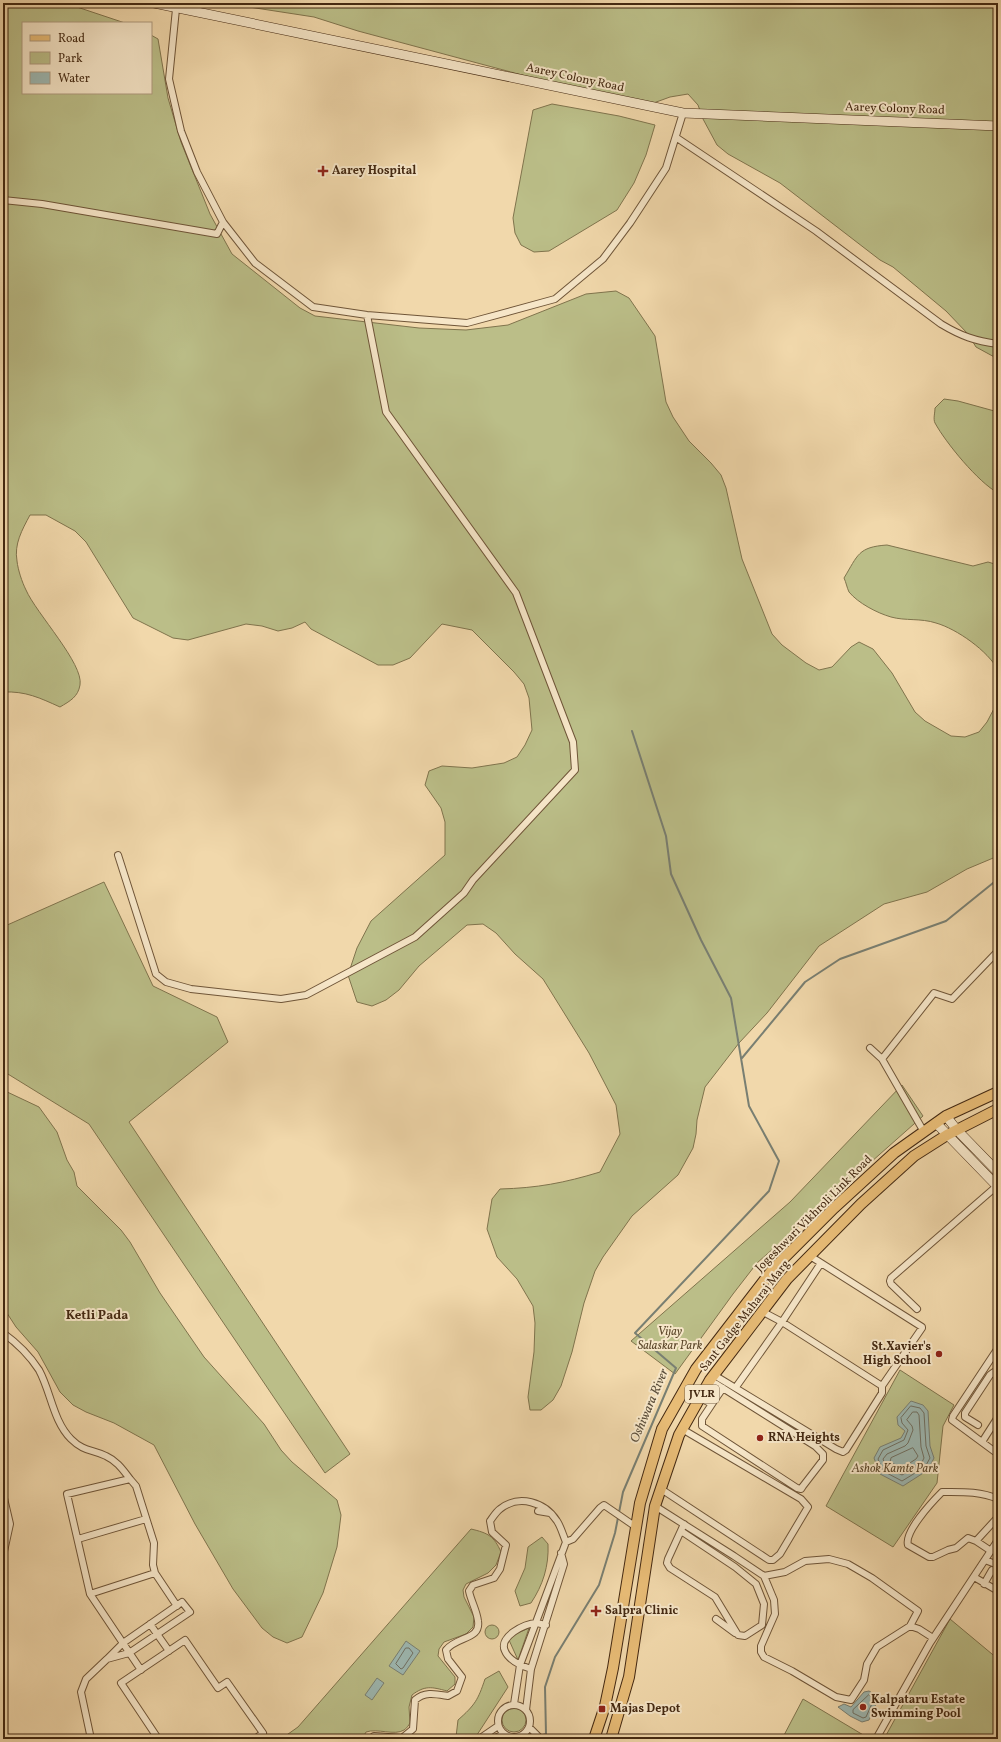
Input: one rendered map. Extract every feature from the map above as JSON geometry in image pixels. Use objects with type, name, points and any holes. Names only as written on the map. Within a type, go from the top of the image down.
[{"type":"main road","name":"Aarey Colony Road","points":[[154,3],[176,9],[683,113],[998,126]]},
{"type":"main road","name":"Jogeshwari Vikhroli Link Road","points":[[594,1739],[605,1706],[613,1668],[640,1503],[662,1429],[696,1369],[773,1269],[834,1208],[876,1169],[894,1153],[946,1116],[998,1092]]},
{"type":"main road","name":"Sant Gadge Maharaj Marg","points":[[611,1739],[629,1677],[655,1506],[679,1435],[712,1378],[787,1279],[861,1204],[914,1156],[948,1135],[998,1109]]},
{"type":"main road","points":[[946,1116],[957,1130],[998,1172]]},
{"type":"main road","points":[[936,1123],[998,1186]]},
{"type":"street","points":[[176,9],[169,79],[181,130],[197,172],[223,222],[255,263],[313,307],[367,315],[467,323],[554,299],[603,259],[630,223],[666,168],[677,138],[683,113]]},
{"type":"street","points":[[677,138],[816,231],[941,324],[960,335],[978,342],[998,344]]},
{"type":"street","points":[[3,200],[42,204],[217,234],[223,222]]},
{"type":"street","points":[[118,855],[156,974],[166,982],[191,989],[281,999],[306,995],[415,937],[464,893],[473,880],[575,770],[573,742],[516,593],[386,412],[367,315]]},
{"type":"street","points":[[882,1059],[934,993],[952,999],[998,950]]},
{"type":"street","points":[[870,1048],[882,1059],[924,1132]]},
{"type":"street","points":[[917,1310],[891,1284],[891,1278],[998,1186]]},
{"type":"street","points":[[712,1378],[736,1387],[836,1450],[843,1452],[846,1450],[882,1393],[882,1386],[922,1326],[810,1256]]},
{"type":"street","points":[[736,1387],[821,1263]]},
{"type":"street","points":[[763,1312],[782,1322],[882,1386]]},
{"type":"street","points":[[3,1333],[17,1343],[38,1370],[62,1425],[71,1438],[86,1450],[106,1456],[116,1462],[136,1486],[154,1542],[153,1565],[155,1573],[177,1606]]},
{"type":"street","points":[[998,1348],[996,1357],[952,1418],[955,1424],[998,1454]]},
{"type":"street","points":[[978,1425],[965,1417],[965,1413],[990,1375],[994,1372],[998,1374]]},
{"type":"street","points":[[712,1378],[723,1388],[815,1446],[823,1454],[823,1460],[800,1489],[702,1426],[702,1419],[723,1388]]},
{"type":"street","points":[[700,1398],[712,1404]]},
{"type":"street","points":[[982,1442],[998,1417]]},
{"type":"street","points":[[661,1489],[769,1560],[773,1560],[780,1554],[808,1506],[801,1499],[682,1429]]},
{"type":"street","points":[[130,1479],[68,1494],[90,1594],[141,1670]]},
{"type":"street","points":[[991,1551],[976,1541],[968,1538],[956,1548],[933,1557],[929,1557],[908,1545],[907,1537],[932,1502],[942,1492],[986,1494],[998,1499]]},
{"type":"street","points":[[3,1494],[10,1524],[3,1556]]},
{"type":"street","points":[[370,1739],[374,1736],[402,1738],[413,1729],[415,1700],[422,1694],[448,1696],[457,1691],[462,1677],[448,1659],[446,1650],[451,1644],[475,1634],[478,1628],[478,1620],[469,1591],[473,1585],[494,1578],[500,1569],[506,1545],[492,1532],[490,1521],[500,1509],[513,1503],[530,1501],[545,1508],[557,1522],[566,1542]]},
{"type":"street","points":[[514,1704],[520,1665],[566,1542],[573,1539],[601,1506],[606,1506],[636,1527]]},
{"type":"street","points":[[655,1506],[764,1576],[774,1600],[775,1614],[761,1646],[761,1652],[764,1657],[792,1671],[836,1697],[851,1700],[864,1680],[867,1664],[877,1647],[910,1626],[918,1611],[872,1578],[848,1564],[829,1559],[806,1561],[785,1572],[764,1576]]},
{"type":"street","points":[[538,1511],[550,1513]]},
{"type":"street","points":[[976,1541],[998,1517]]},
{"type":"street","points":[[78,1539],[146,1519]]},
{"type":"street","points":[[684,1524],[668,1559],[668,1566],[715,1597],[738,1635]]},
{"type":"street","points":[[681,1531],[735,1567],[756,1584],[764,1604],[763,1622],[760,1627],[745,1636],[738,1635],[716,1619]]},
{"type":"street","points":[[876,1739],[933,1638],[998,1540]]},
{"type":"street","points":[[526,1710],[531,1669],[546,1626],[564,1564],[561,1553]]},
{"type":"street","points":[[985,1560],[998,1565]]},
{"type":"street","points":[[984,1584],[992,1570],[998,1572]]},
{"type":"street","points":[[90,1594],[155,1573]]},
{"type":"street","points":[[974,1577],[998,1592]]},
{"type":"street","points":[[91,1739],[80,1692],[86,1678],[123,1643],[182,1602],[190,1612],[129,1653],[107,1659]]},
{"type":"street","points":[[531,1669],[520,1665],[508,1656],[505,1651],[505,1642],[512,1632],[536,1623],[546,1626]]},
{"type":"street","points":[[150,1624],[169,1651]]},
{"type":"street","points":[[910,1626],[920,1629],[933,1638]]},
{"type":"street","points":[[154,1739],[157,1737],[120,1683],[185,1640],[218,1688],[227,1682],[263,1733],[255,1739]]},
{"type":"street","points":[[514,1704],[519,1705],[526,1710],[530,1716],[531,1729],[527,1736],[513,1737],[504,1734],[498,1726],[497,1721],[500,1711],[504,1707],[514,1704]]},
{"type":"street","points":[[479,1739],[498,1726]]},
{"type":"street","points":[[531,1729],[540,1738]]},
{"type":"street","points":[[493,1739],[504,1734]]},
{"type":"green space","points":[[3,3],[65,3],[122,22],[22,22],[22,94],[152,94],[152,36],[158,39],[168,98],[181,142],[210,214],[232,254],[300,308],[315,316],[419,328],[466,330],[508,325],[586,294],[616,291],[629,298],[655,336],[666,402],[673,417],[689,441],[721,475],[726,488],[742,559],[772,634],[782,645],[806,663],[819,670],[832,667],[851,647],[859,642],[873,649],[892,673],[915,712],[925,721],[951,736],[965,737],[979,732],[987,722],[998,701],[998,856],[967,869],[927,892],[884,904],[819,946],[767,1013],[739,1043],[705,1087],[697,1120],[693,1148],[678,1175],[632,1216],[603,1257],[595,1271],[584,1303],[572,1352],[561,1386],[553,1400],[541,1410],[530,1410],[528,1397],[534,1352],[535,1323],[533,1306],[517,1279],[497,1257],[487,1229],[492,1199],[500,1189],[550,1184],[600,1172],[620,1134],[616,1105],[589,1053],[543,979],[515,954],[496,933],[483,924],[467,925],[419,966],[399,990],[386,1000],[372,1006],[357,1002],[348,975],[357,948],[371,921],[445,855],[445,822],[441,808],[425,785],[429,771],[442,766],[472,768],[504,763],[517,757],[532,730],[529,698],[524,684],[472,630],[442,624],[410,658],[393,665],[378,665],[311,629],[305,622],[292,628],[278,631],[262,626],[246,624],[188,640],[173,638],[133,618],[86,542],[75,531],[46,515],[30,515],[18,543],[16,555],[19,572],[31,600],[75,665],[79,676],[80,685],[75,696],[60,707],[26,694],[3,692]]},
{"type":"green space","points":[[223,3],[998,3],[998,359],[976,347],[968,334],[946,311],[893,267],[880,260],[780,183],[728,154],[717,145],[703,119],[698,105],[688,94],[670,97],[648,105],[578,90],[358,31],[314,17]]},
{"type":"green space","points":[[552,104],[619,116],[655,125],[646,155],[634,183],[617,210],[549,251],[534,252],[521,245],[515,233],[513,218],[533,110]]},
{"type":"green space","points":[[944,399],[958,401],[998,412],[998,493],[981,480],[963,461],[935,423],[935,408]]},
{"type":"green space","points":[[887,545],[973,566],[988,562],[998,565],[998,670],[980,648],[953,630],[930,621],[896,618],[886,615],[863,604],[849,592],[844,578],[856,558],[864,550]]},
{"type":"green space","points":[[104,882],[153,986],[217,1017],[228,1042],[129,1122],[350,1454],[325,1473],[89,1124],[3,1071],[3,924],[5,926]]},
{"type":"green space","name":"Vijay Salaskar Park","points":[[902,1085],[923,1116],[757,1263],[675,1374],[631,1341],[790,1202]]},
{"type":"green space","points":[[3,1090],[39,1107],[57,1132],[67,1160],[74,1172],[77,1186],[121,1230],[130,1242],[160,1293],[204,1357],[264,1424],[281,1450],[292,1462],[337,1500],[341,1515],[337,1547],[323,1593],[302,1637],[287,1643],[273,1637],[262,1628],[233,1589],[195,1524],[154,1445],[114,1423],[73,1405],[60,1392],[38,1352],[16,1327],[3,1307]]},
{"type":"green space","name":"Ashok Kamte Park","points":[[900,1370],[954,1405],[943,1426],[937,1483],[893,1547],[826,1506]]},
{"type":"green space","points":[[471,1529],[490,1536],[496,1542],[501,1552],[496,1565],[488,1573],[466,1584],[463,1590],[464,1597],[474,1617],[473,1627],[466,1634],[444,1642],[439,1649],[438,1656],[455,1677],[455,1684],[447,1691],[425,1688],[412,1695],[409,1707],[410,1723],[406,1729],[400,1732],[370,1731],[366,1732],[362,1739],[281,1739],[298,1727]]},
{"type":"green space","points":[[542,1537],[548,1544],[548,1552],[542,1582],[531,1603],[520,1606],[515,1591],[525,1568],[528,1547]]},
{"type":"green space","points":[[950,1619],[998,1659],[998,1739],[884,1739]]},
{"type":"green space","points":[[492,1625],[497,1627],[499,1632],[497,1637],[492,1639],[487,1637],[485,1632],[487,1627]]},
{"type":"green space","points":[[529,1628],[518,1660],[509,1640],[513,1635]]},
{"type":"green space","points":[[499,1671],[508,1687],[475,1738],[456,1737],[458,1720],[475,1702],[485,1679]]},
{"type":"green space","points":[[803,1699],[870,1739],[782,1739]]},
{"type":"green space","points":[[514,1708],[523,1711],[526,1720],[523,1729],[514,1732],[505,1729],[502,1720],[505,1711]]},
{"type":"water","points":[[911,1401],[923,1405],[928,1411],[930,1446],[934,1458],[928,1470],[903,1486],[880,1474],[874,1458],[880,1447],[901,1438],[905,1431],[898,1425],[897,1417]]},
{"type":"water","points":[[406,1641],[420,1651],[403,1675],[389,1666]]},
{"type":"water","points":[[377,1678],[384,1683],[372,1700],[365,1695]]},
{"type":"water","name":"Kalpataru Estate Swimming Pool","points":[[869,1691],[879,1697],[869,1720],[862,1722],[850,1716],[838,1707],[844,1704],[851,1707],[864,1692]]},
{"type":"waterway","name":"Oshiwara River","points":[[531,1739],[546,1734],[545,1687],[555,1657],[599,1585],[615,1533],[623,1492],[676,1368],[635,1333],[769,1191],[779,1161],[749,1106],[731,998],[701,940],[671,874],[666,836],[632,731]]},
{"type":"waterway","points":[[742,1058],[805,982],[840,959],[946,921],[998,879]]},
{"type":"place","name":"Aarey Hospital","points":[[323,171]]},
{"type":"place","name":"St.Xavier's High School","points":[[939,1354]]},
{"type":"place","name":"RNA Heights","points":[[760,1438]]},
{"type":"place","name":"Salpra Clinic","points":[[596,1611]]},
{"type":"place","name":"Kalpataru Estate Swimming Pool","points":[[863,1707]]},
{"type":"place","name":"Majas Depot","points":[[602,1709]]},
{"type":"district","name":"Ketli Pada","points":[[97,1316]]}]
